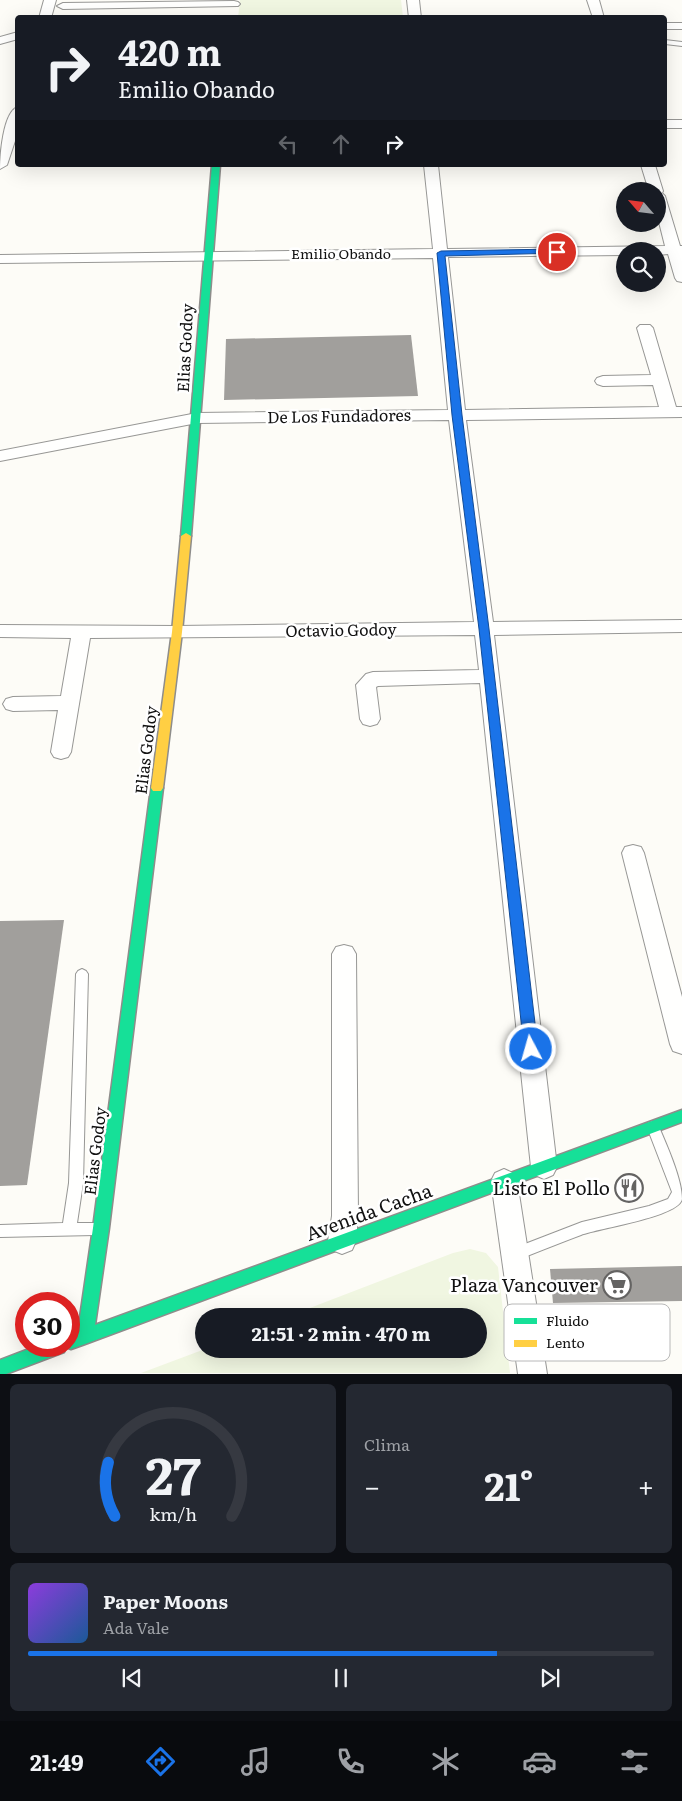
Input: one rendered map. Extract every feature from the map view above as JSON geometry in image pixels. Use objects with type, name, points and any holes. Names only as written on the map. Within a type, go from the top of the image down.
[{"type":"street","points":[[46,15],[50,0]]},
{"type":"street","points":[[413,0],[415,15]]},
{"type":"street","points":[[593,0],[598,15]]},
{"type":"street","points":[[63,6],[234,2],[234,15]]},
{"type":"street","points":[[667,26],[682,26]]},
{"type":"street","points":[[0,41],[15,36]]},
{"type":"street","points":[[667,124],[682,124]]},
{"type":"street","points":[[0,165],[13,141]]},
{"type":"street","name":"Elias Godoy","points":[[86,1336],[177,632],[197,418],[207,255],[216,167]]},
{"type":"street","points":[[430,167],[544,1167]]},
{"type":"street","points":[[649,167],[653,182]]},
{"type":"street","points":[[666,218],[678,250],[682,278]]},
{"type":"street","name":"Emilio Obando","points":[[0,259],[678,250]]},
{"type":"street","points":[[645,328],[660,380],[675,412]]},
{"type":"street","points":[[603,381],[660,380]]},
{"type":"street","name":"De Los Fundadores","points":[[0,456],[197,418],[675,412]]},
{"type":"street","name":"Octavio Godoy","points":[[0,631],[177,632],[682,626]]},
{"type":"street","points":[[61,752],[82,631]]},
{"type":"street","points":[[370,719],[366,685],[373,679],[489,676]]},
{"type":"street","points":[[13,704],[70,703]]},
{"type":"street","points":[[633,853],[682,1044]]},
{"type":"street","points":[[342,1241],[345,1216],[344,954]]},
{"type":"street","name":"Avenida Cacha","points":[[80,1338],[682,1116]]},
{"type":"street","points":[[504,1181],[523,1304]]},
{"type":"street","points":[[0,1368],[29,1357]]},
{"type":"street","points":[[531,1361],[533,1374]]},
{"type":"lane","points":[[667,43],[682,44]]},
{"type":"lane","points":[[69,1230],[76,1184],[82,974]]},
{"type":"lane","points":[[516,1255],[582,1228],[649,1212],[673,1203],[679,1193],[652,1126]]},
{"type":"lane","points":[[0,1231],[101,1228]]},
{"type":"green space","points":[[240,0],[401,0],[403,15],[238,15]]},
{"type":"green space","points":[[470,1249],[486,1253],[498,1267],[504,1320],[504,1361],[509,1361],[510,1373],[141,1373],[195,1353],[195,1358],[487,1358],[487,1308],[310,1308],[453,1253]]},
{"type":"building","points":[[411,335],[418,396],[224,400],[226,339]]},
{"type":"building","points":[[64,920],[27,1185],[0,1186],[0,921]]},
{"type":"building","name":"Plaza Vancouver","points":[[682,1266],[682,1301],[553,1303],[550,1269]]},
{"type":"traffic: fast","points":[[186,536],[216,167]]},
{"type":"traffic: fast","points":[[85,1336],[101,1228],[157,788]]},
{"type":"traffic: fast","points":[[80,1338],[682,1116]]},
{"type":"traffic: fast","points":[[0,1368],[29,1357]]},
{"type":"traffic: slow","points":[[157,788],[177,632],[186,536]]},
{"type":"place","name":"Listo El Pollo","points":[[629,1188]]},
{"type":"place","name":"Plaza Vancouver","points":[[617,1285]]},
{"type":"route","points":[[531,1049],[484,629],[457,415],[441,253],[557,252]]}]
